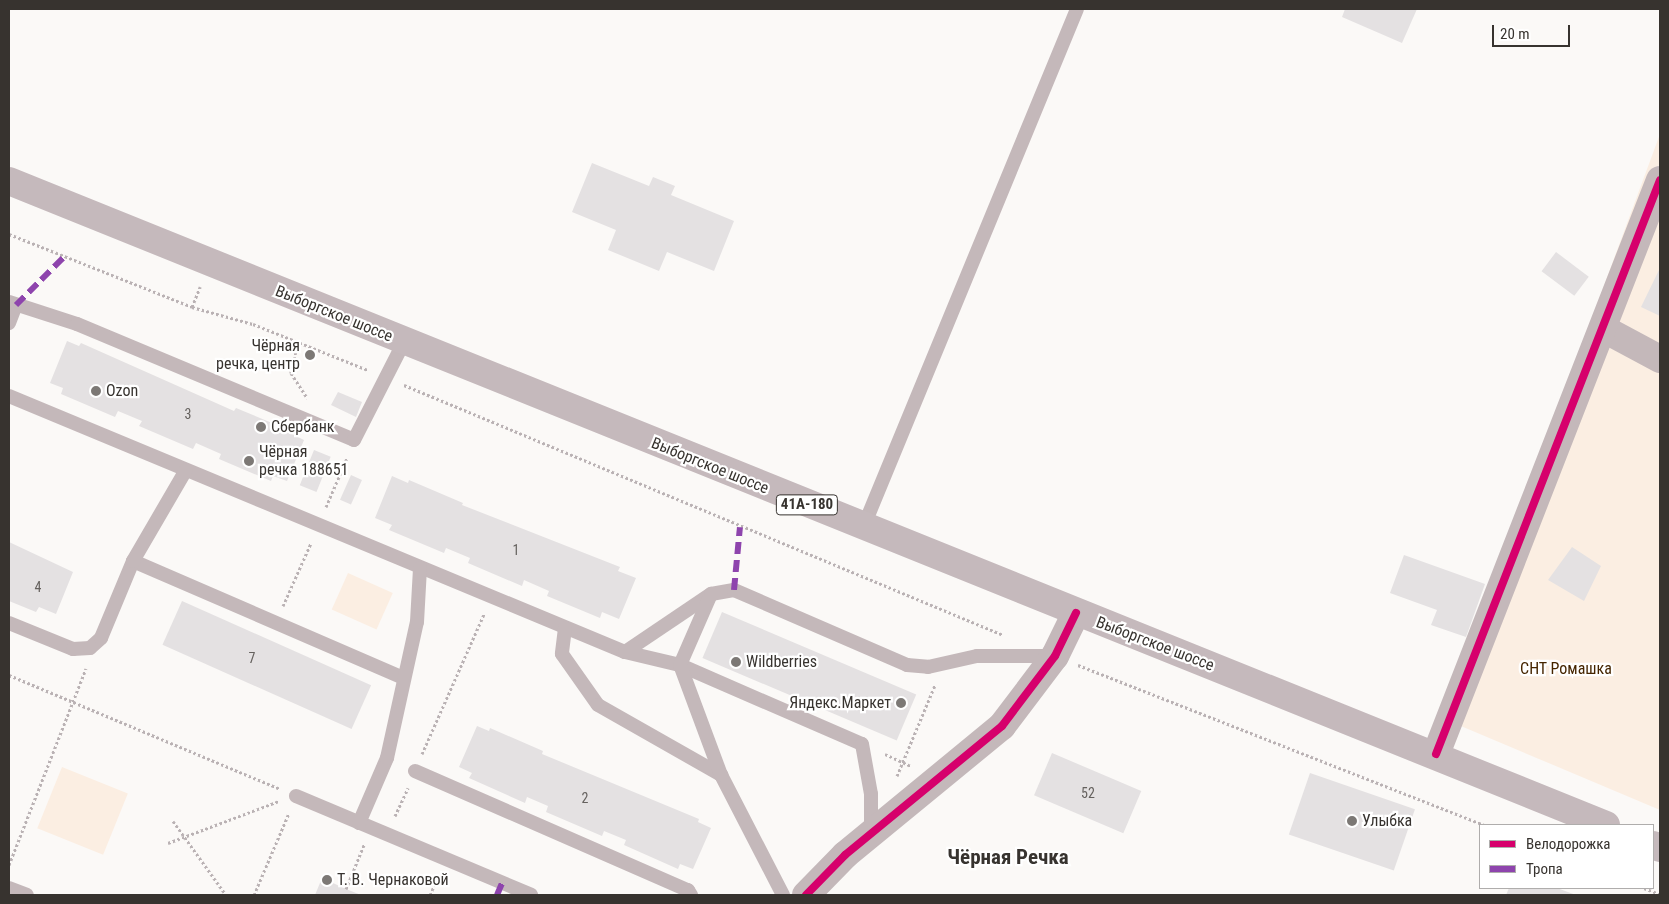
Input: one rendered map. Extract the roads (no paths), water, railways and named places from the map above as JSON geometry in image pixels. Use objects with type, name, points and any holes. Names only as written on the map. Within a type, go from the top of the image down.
[{"type":"main road","name":"Выборгское шоссе","points":[[9,181],[863,528],[1436,754],[1604,824]]},
{"type":"street","points":[[1436,754],[1604,329],[1660,180]]},
{"type":"street","points":[[1604,329],[1660,359]]},
{"type":"street","points":[[806,895],[872,833],[1002,726],[1055,656],[1076,613]]},
{"type":"lane","points":[[863,528],[1076,9]]},
{"type":"lane","points":[[9,322],[12,304],[77,324],[354,440],[404,342]]},
{"type":"lane","points":[[9,396],[565,628],[625,652],[680,665],[862,744],[871,794],[872,833]]},
{"type":"lane","points":[[9,623],[74,649],[90,648],[101,638],[133,561],[186,470]]},
{"type":"lane","points":[[133,561],[404,678]]},
{"type":"lane","points":[[365,826],[386,758],[418,622],[420,568]]},
{"type":"lane","points":[[625,652],[711,594],[734,590],[907,665],[928,666],[977,656],[1055,656]]},
{"type":"lane","points":[[711,594],[680,665],[721,775],[784,895]]},
{"type":"lane","points":[[565,628],[562,654],[598,705],[721,775]]},
{"type":"lane","points":[[415,771],[688,890],[691,895]]},
{"type":"lane","points":[[296,796],[530,895]]},
{"type":"lane","points":[[9,888],[27,895]]},
{"type":"place","name":"Чёрная речка, центр","points":[[310,355]]},
{"type":"place","name":"Ozon","points":[[96,391]]},
{"type":"place","name":"Сбербанк","points":[[261,427]]},
{"type":"place","name":"Чёрная речка 188651","points":[[249,461]]},
{"type":"place","name":"Wildberries","points":[[736,662]]},
{"type":"place","name":"Яндекс.Маркет","points":[[901,703]]},
{"type":"place","name":"Улыбка","points":[[1352,821]]},
{"type":"place","name":"Т. В. Чернаковой","points":[[327,880]]},
{"type":"district","name":"Чёрная Речка","points":[[1008,857]]},
{"type":"park label","name":"СНТ Ромашка","points":[[1566,669]]}]
